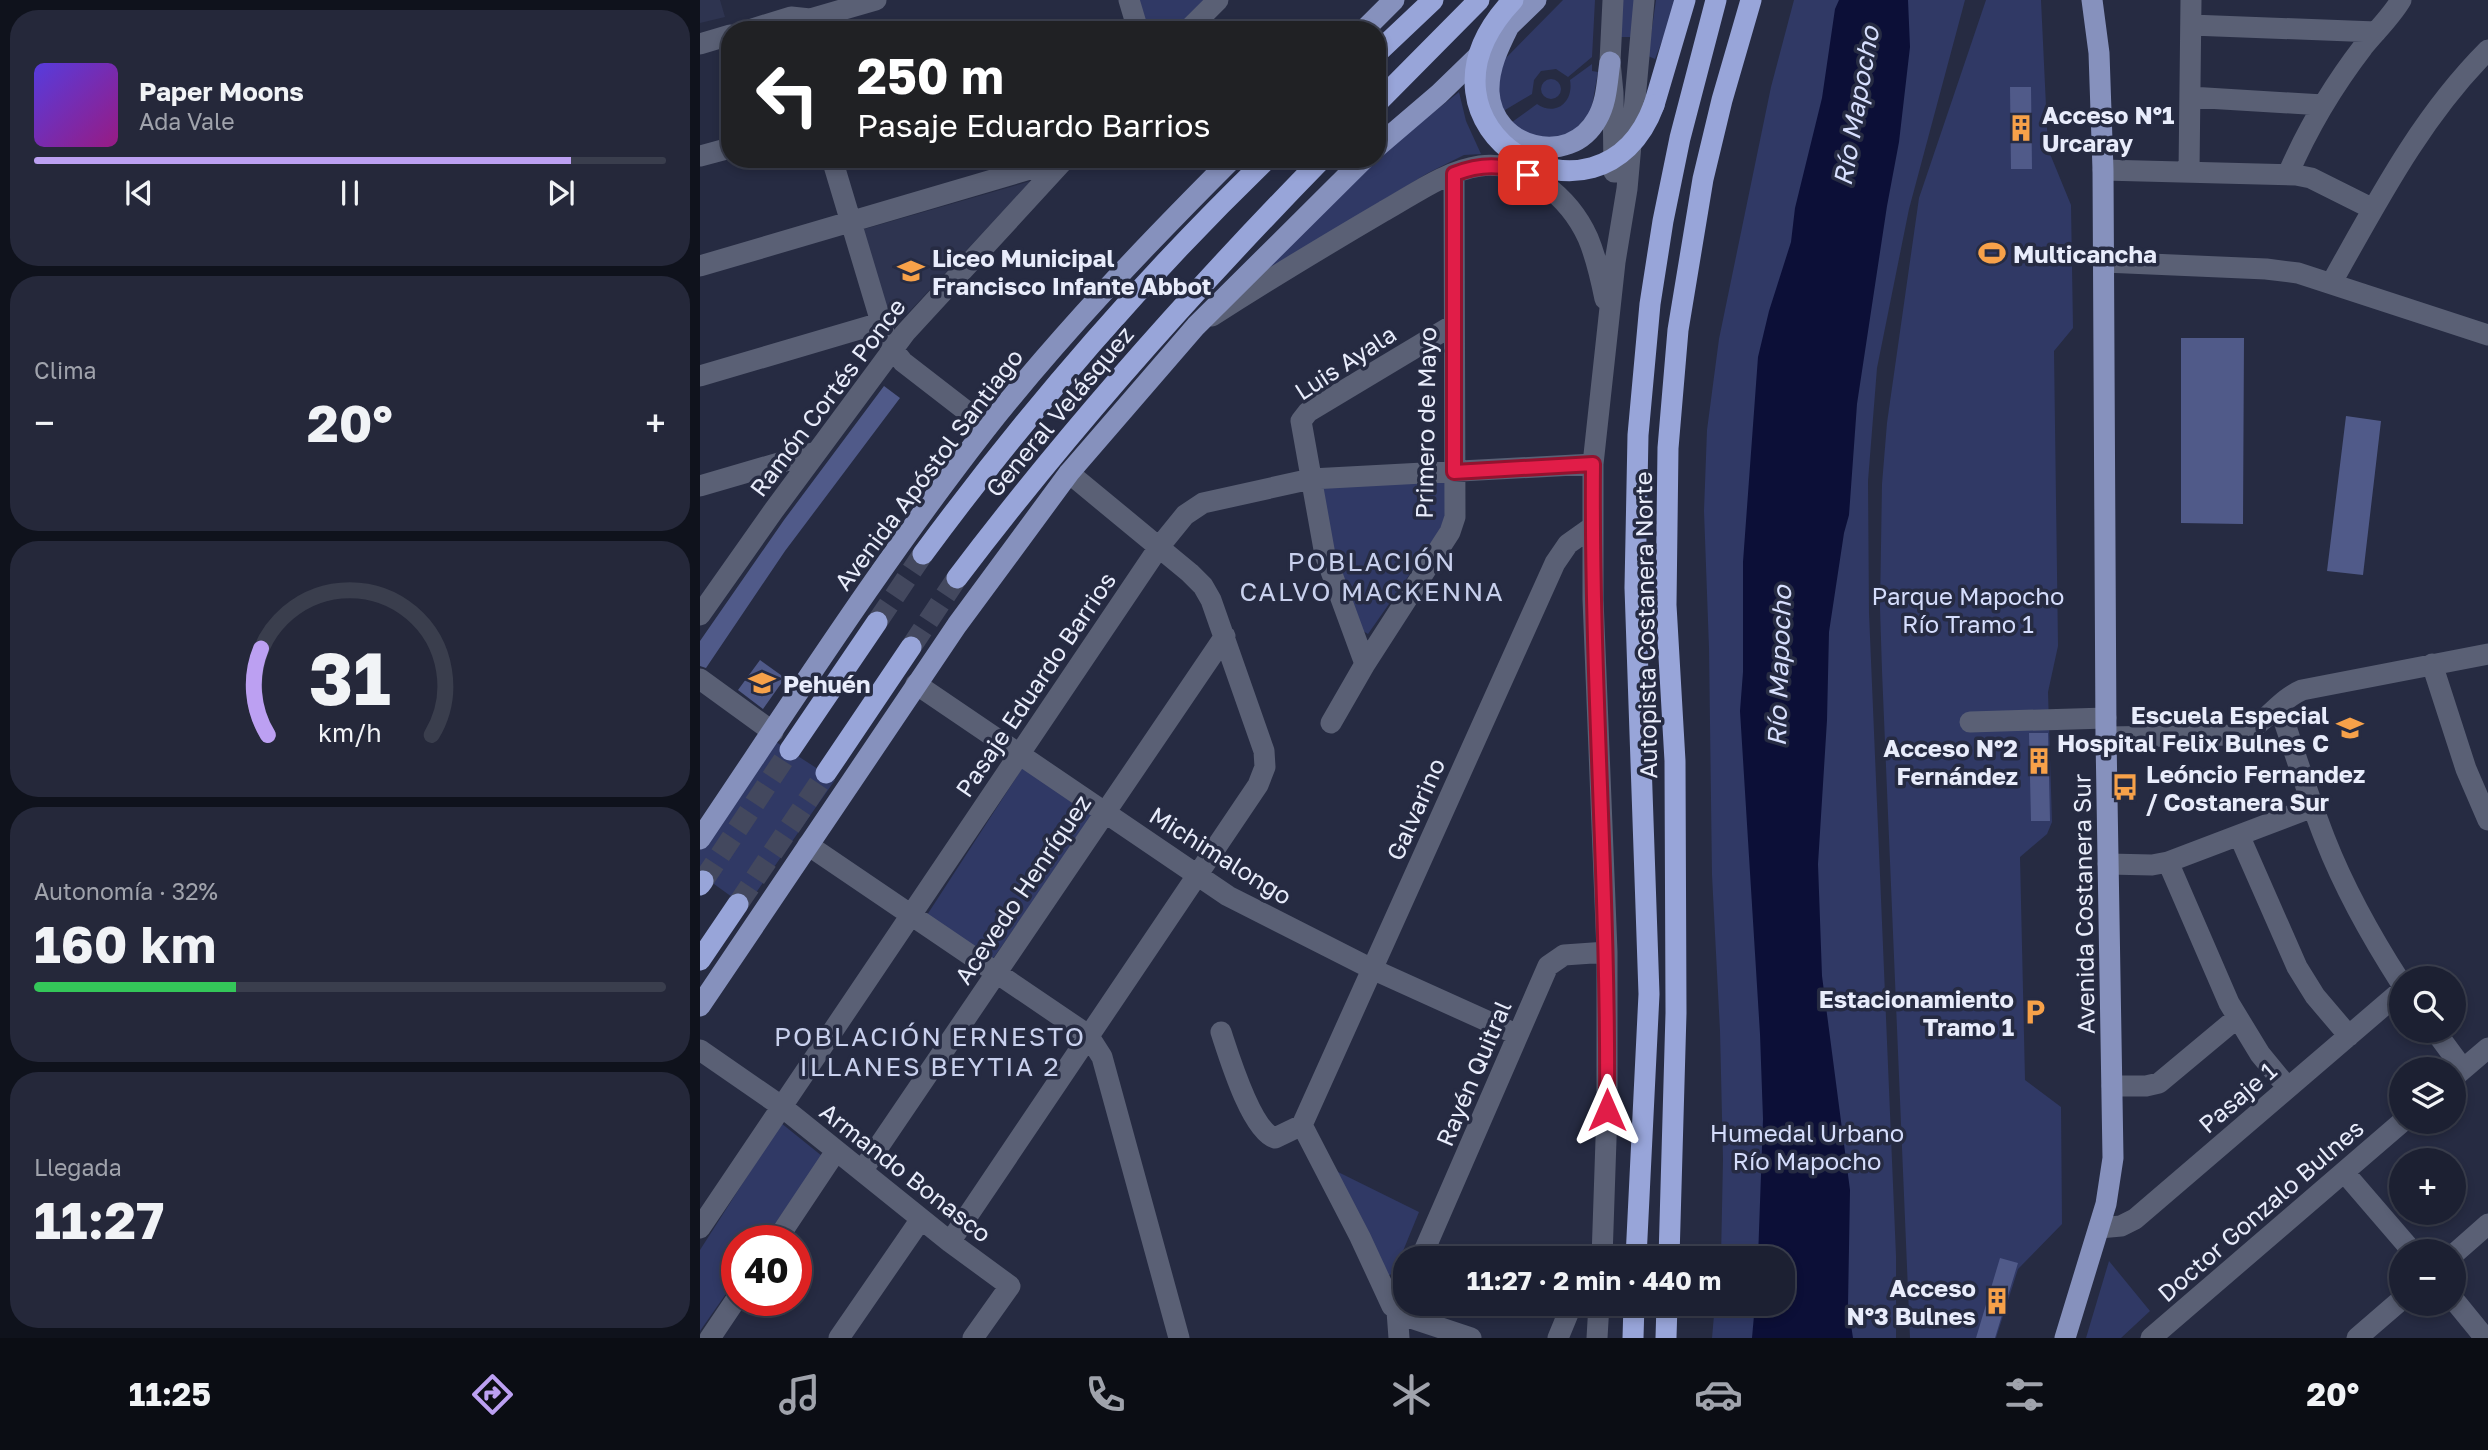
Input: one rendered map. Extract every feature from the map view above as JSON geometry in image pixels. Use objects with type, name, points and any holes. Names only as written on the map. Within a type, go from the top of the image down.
[{"type":"highway","points":[[1386,44],[1433,0]]},
{"type":"highway","points":[[1386,94],[1479,0]]},
{"type":"highway","points":[[1513,0],[1485,36],[1475,70],[1477,99],[1482,114],[1488,127],[1507,149],[1519,158],[1546,169],[1577,170],[1592,167],[1619,154],[1645,126],[1654,105],[1685,0]]},
{"type":"highway","name":"Autopista Costanera Norte","points":[[1637,1246],[1649,994],[1635,588],[1638,435],[1650,303],[1663,221],[1680,138],[1716,0]]},
{"type":"highway","name":"Autopista Costanera Norte","points":[[1670,1246],[1674,1154],[1676,974],[1675,761],[1666,604],[1668,449],[1678,330],[1703,179],[1722,100],[1751,0]]},
{"type":"highway","name":"General Velásquez","points":[[923,554],[1004,446],[1096,338],[1163,264],[1258,168]]},
{"type":"highway","name":"General Velásquez","points":[[957,578],[1127,367],[1314,168]]},
{"type":"highway","points":[[790,750],[877,622]]},
{"type":"highway","points":[[826,773],[911,647]]},
{"type":"highway","points":[[700,960],[738,904]]},
{"type":"highway","points":[[1633,1338],[1634,1316]]},
{"type":"highway","points":[[1666,1338],[1667,1316]]},
{"type":"main road","points":[[1373,21],[1394,0]]},
{"type":"main road","points":[[1386,139],[1439,94],[1536,0]]},
{"type":"main road","name":"Avenida Costanera Sur","points":[[2065,1338],[2111,1181],[2103,170],[2099,53],[2092,0]]},
{"type":"main road","points":[[1509,26],[1492,64],[1489,94],[1491,106],[1499,123],[1510,135],[1530,146],[1564,146],[1575,142],[1592,127],[1603,107],[1610,62]]},
{"type":"main road","name":"Avenida Apóstol Santiago","points":[[700,838],[887,563],[988,427],[1120,274],[1223,168]]},
{"type":"main road","points":[[700,1006],[916,684],[1021,534],[1069,473],[1196,326],[1355,168]]},
{"type":"street","points":[[791,16],[810,19],[876,0]]},
{"type":"street","points":[[1129,0],[1135,21]]},
{"type":"street","points":[[1197,21],[1218,0]]},
{"type":"street","points":[[1613,0],[1610,62],[1613,93],[1615,262]]},
{"type":"street","points":[[1602,1246],[1607,1110],[1607,952],[1592,527],[1593,464],[1615,262],[1627,189],[1644,0]]},
{"type":"street","points":[[2189,172],[2191,0]]},
{"type":"street","points":[[2288,174],[2323,105],[2401,0]]},
{"type":"street","points":[[2190,25],[2376,32]]},
{"type":"street","points":[[700,44],[721,38]]},
{"type":"street","points":[[2332,282],[2430,117],[2488,50]]},
{"type":"street","points":[[2190,97],[2323,105]]},
{"type":"street","points":[[700,156],[721,150]]},
{"type":"street","points":[[1196,326],[1412,195],[1454,174],[1478,166],[1506,167],[1528,175],[1560,198],[1589,240],[1603,286],[1608,322]]},
{"type":"street","points":[[835,168],[880,323],[892,350],[902,362],[988,427]]},
{"type":"street","points":[[700,266],[1033,168]]},
{"type":"street","name":"Ramón Cortés Ponce","points":[[700,615],[892,350],[929,305],[1056,168]]},
{"type":"street","points":[[2103,170],[2288,174],[2311,178],[2373,209]]},
{"type":"street","name":"Primero de Mayo","points":[[1331,723],[1365,664],[1450,531],[1455,510],[1454,174]]},
{"type":"street","points":[[2104,262],[2266,268],[2298,273],[2485,328]]},
{"type":"street","points":[[700,376],[880,323]]},
{"type":"street","name":"Luis Ayala","points":[[1365,664],[1328,566],[1301,424],[1304,415],[1453,325]]},
{"type":"street","points":[[700,485],[816,452]]},
{"type":"street","name":"Pasaje Eduardo Barrios","points":[[700,1228],[1159,547],[1185,515],[1203,503],[1311,480],[1593,464]]},
{"type":"street","points":[[950,1242],[1258,785],[1265,767],[1264,751],[1225,636],[1203,586],[1069,473]]},
{"type":"street","name":"Galvarino","points":[[1302,1125],[1556,563],[1568,544],[1592,527]]},
{"type":"street","name":"Acevedo Henríquez","points":[[862,1171],[1225,636]]},
{"type":"street","points":[[1970,722],[2236,735],[2255,727],[2293,693],[2302,690],[2488,654]]},
{"type":"street","points":[[2432,664],[2466,769],[2488,820]]},
{"type":"street","points":[[700,679],[773,732]]},
{"type":"street","name":"Michimalongo","points":[[916,684],[1228,896],[1372,969],[1518,1035]]},
{"type":"street","points":[[2280,706],[2313,807],[2338,870],[2391,966]]},
{"type":"street","points":[[2109,864],[2152,865],[2168,862],[2313,807]]},
{"type":"street","points":[[2239,835],[2297,967],[2315,996],[2349,1036]]},
{"type":"street","points":[[808,845],[1088,1035],[1102,1057],[1179,1338]]},
{"type":"street","points":[[2168,862],[2221,988],[2260,1054],[2288,1088]]},
{"type":"street","name":"Rayén Quitral","points":[[1426,1246],[1545,972],[1554,960],[1564,955],[1607,952]]},
{"type":"street","name":"Pasaje 1","points":[[2099,1228],[2121,1226],[2135,1219],[2389,1001]]},
{"type":"street","points":[[2112,1086],[2151,1086],[2159,1083],[2237,1018]]},
{"type":"street","points":[[1221,1032],[1241,1086],[1268,1135],[1275,1138],[1302,1125],[1360,1237],[1387,1300],[1393,1301]]},
{"type":"street","points":[[2466,1066],[2488,1048]]},
{"type":"street","name":"Armando Bonasco","points":[[700,1050],[781,1106],[950,1242],[1010,1286],[972,1338]]},
{"type":"street","name":"Doctor Gonzalo Bulnes","points":[[2151,1338],[2389,1133]]},
{"type":"street","points":[[787,1225],[836,1151]]},
{"type":"street","points":[[2344,1172],[2402,1239]]},
{"type":"street","points":[[839,1338],[921,1219]]},
{"type":"street","points":[[2466,1243],[2488,1224]]},
{"type":"street","points":[[2357,1338],[2389,1310]]},
{"type":"street","points":[[2466,1315],[2485,1338]]},
{"type":"street","points":[[710,1338],[725,1316]]},
{"type":"street","points":[[1399,1338],[1400,1316]]},
{"type":"street","points":[[1427,1316],[1471,1338]]},
{"type":"street","points":[[1558,1338],[1567,1316]]},
{"type":"street","points":[[1597,1338],[1598,1316]]},
{"type":"shaded area","points":[[700,0],[720,0],[725,17],[700,23]]},
{"type":"shaded area","name":"Liceo Municipal Francisco Infante Abbot","points":[[1031,181],[909,312],[892,326],[861,230]]},
{"type":"green space","points":[[1139,0],[1206,0],[1188,21],[1145,21]]},
{"type":"green space","points":[[1563,0],[1595,0],[1592,57],[1568,77],[1556,69],[1541,71],[1534,80],[1532,94],[1500,113],[1496,105],[1499,65]]},
{"type":"green space","points":[[1622,0],[1636,0],[1634,37],[1620,37]]},
{"type":"green space","points":[[1656,0],[1678,0],[1655,59],[1648,56]]},
{"type":"green space","name":"Humedal Urbano Río Mapocho","points":[[1794,0],[1965,0],[1909,209],[1877,368],[1868,481],[1869,613],[1896,1256],[1896,1338],[1712,1338],[1714,1316],[1795,1316],[1795,1246],[1721,1246],[1723,1159],[1720,1031],[1712,875],[1704,511],[1707,430],[1719,339],[1771,87]]},
{"type":"green space","name":"Parque Mapocho Río Tramo 1","points":[[1986,0],[2041,0],[2048,149],[2071,205],[2073,328],[2054,351],[2058,646],[2048,692],[2052,822],[2047,834],[2020,857],[2025,1080],[2061,1107],[2062,1224],[2018,1269],[1996,1338],[1910,1338],[1882,671],[1882,484],[1887,423],[1919,198]]},
{"type":"green space","points":[[1592,64],[1592,71],[1598,72],[1591,112],[1571,134],[1542,141],[1508,125],[1537,104],[1551,109],[1562,105],[1569,95],[1570,80]]},
{"type":"green space","points":[[1547,79],[1555,79],[1561,89],[1555,99],[1547,99],[1541,93],[1541,85]]},
{"type":"green space","points":[[1459,92],[1466,121],[1481,154],[1464,155],[1428,173],[1264,272],[1368,168],[1386,168],[1387,149]]},
{"type":"green space","points":[[1448,480],[1449,518],[1368,634],[1360,629],[1335,566],[1322,488]]},
{"type":"green space","points":[[773,740],[835,780],[746,907],[700,874],[700,850]]},
{"type":"green space","points":[[1023,767],[1093,817],[992,960],[927,915]]},
{"type":"green space","points":[[781,1123],[822,1156],[774,1225],[721,1225],[721,1301],[700,1331],[700,1250]]},
{"type":"green space","points":[[1334,1170],[1419,1212],[1405,1246],[1393,1246],[1393,1273],[1385,1277]]},
{"type":"green space","points":[[2109,1261],[2150,1311],[2121,1338],[2086,1338]]},
{"type":"water","name":"Río Mapocho","points":[[1839,0],[1908,0],[1910,47],[1899,142],[1857,404],[1849,515],[1829,632],[1827,720],[1818,864],[1822,976],[1850,1190],[1848,1305],[1853,1338],[1752,1338],[1754,1316],[1795,1316],[1795,1246],[1758,1246],[1763,1119],[1740,711],[1743,672],[1743,562],[1758,357],[1769,311],[1791,242],[1795,208],[1822,98],[1835,9]]},
{"type":"building","name":"Acceso N°1 Urcaray","points":[[2010,87],[2031,87],[2032,169],[2011,169]]},
{"type":"building","points":[[2181,338],[2244,338],[2243,524],[2181,523]]},
{"type":"building","points":[[884,386],[900,398],[785,551],[706,668],[700,666],[700,641],[784,520]]},
{"type":"building","points":[[2346,416],[2381,421],[2363,575],[2327,571]]},
{"type":"building","points":[[760,660],[785,678],[763,709],[738,690]]},
{"type":"building","name":"Acceso N°2 Fernández","points":[[2029,733],[2048,733],[2050,821],[2031,821]]},
{"type":"building","name":"Acceso N°3 Bulnes","points":[[2000,1258],[2018,1263],[1995,1338],[1976,1338]]},
{"type":"tunnel","points":[[877,622],[923,554]]},
{"type":"tunnel","points":[[911,647],[957,578]]},
{"type":"tunnel","points":[[703,881],[790,750]]},
{"type":"tunnel","points":[[738,904],[826,773]]},
{"type":"place","name":"Acceso N°1 Urcaray","points":[[2021,128]]},
{"type":"place","name":"Multicancha","points":[[1992,253]]},
{"type":"place","name":"Liceo Municipal Francisco Infante Abbot","points":[[911,271]]},
{"type":"place","name":"Pehuén","points":[[762,683]]},
{"type":"place","name":"Escuela Especial Hospital Felix Bulnes C","points":[[2350,728]]},
{"type":"place","name":"Acceso N°2 Fernández","points":[[2039,761]]},
{"type":"place","name":"Leóncio Fernandez / Costanera Sur","points":[[2125,787]]},
{"type":"place","name":"Estacionamiento Tramo 1","points":[[2035,1012]]},
{"type":"place","name":"Acceso N°3 Bulnes","points":[[1997,1301]]},
{"type":"district","name":"POBLACIÓN CALVO MACKENNA","points":[[1372,576]]},
{"type":"district","name":"POBLACIÓN ERNESTO ILLANES BEYTIA 2","points":[[930,1051]]},
{"type":"route","points":[[1528,175],[1518,170],[1496,166],[1478,166],[1454,174],[1454,472],[1593,464],[1593,599],[1607,952],[1607,1110]]}]
